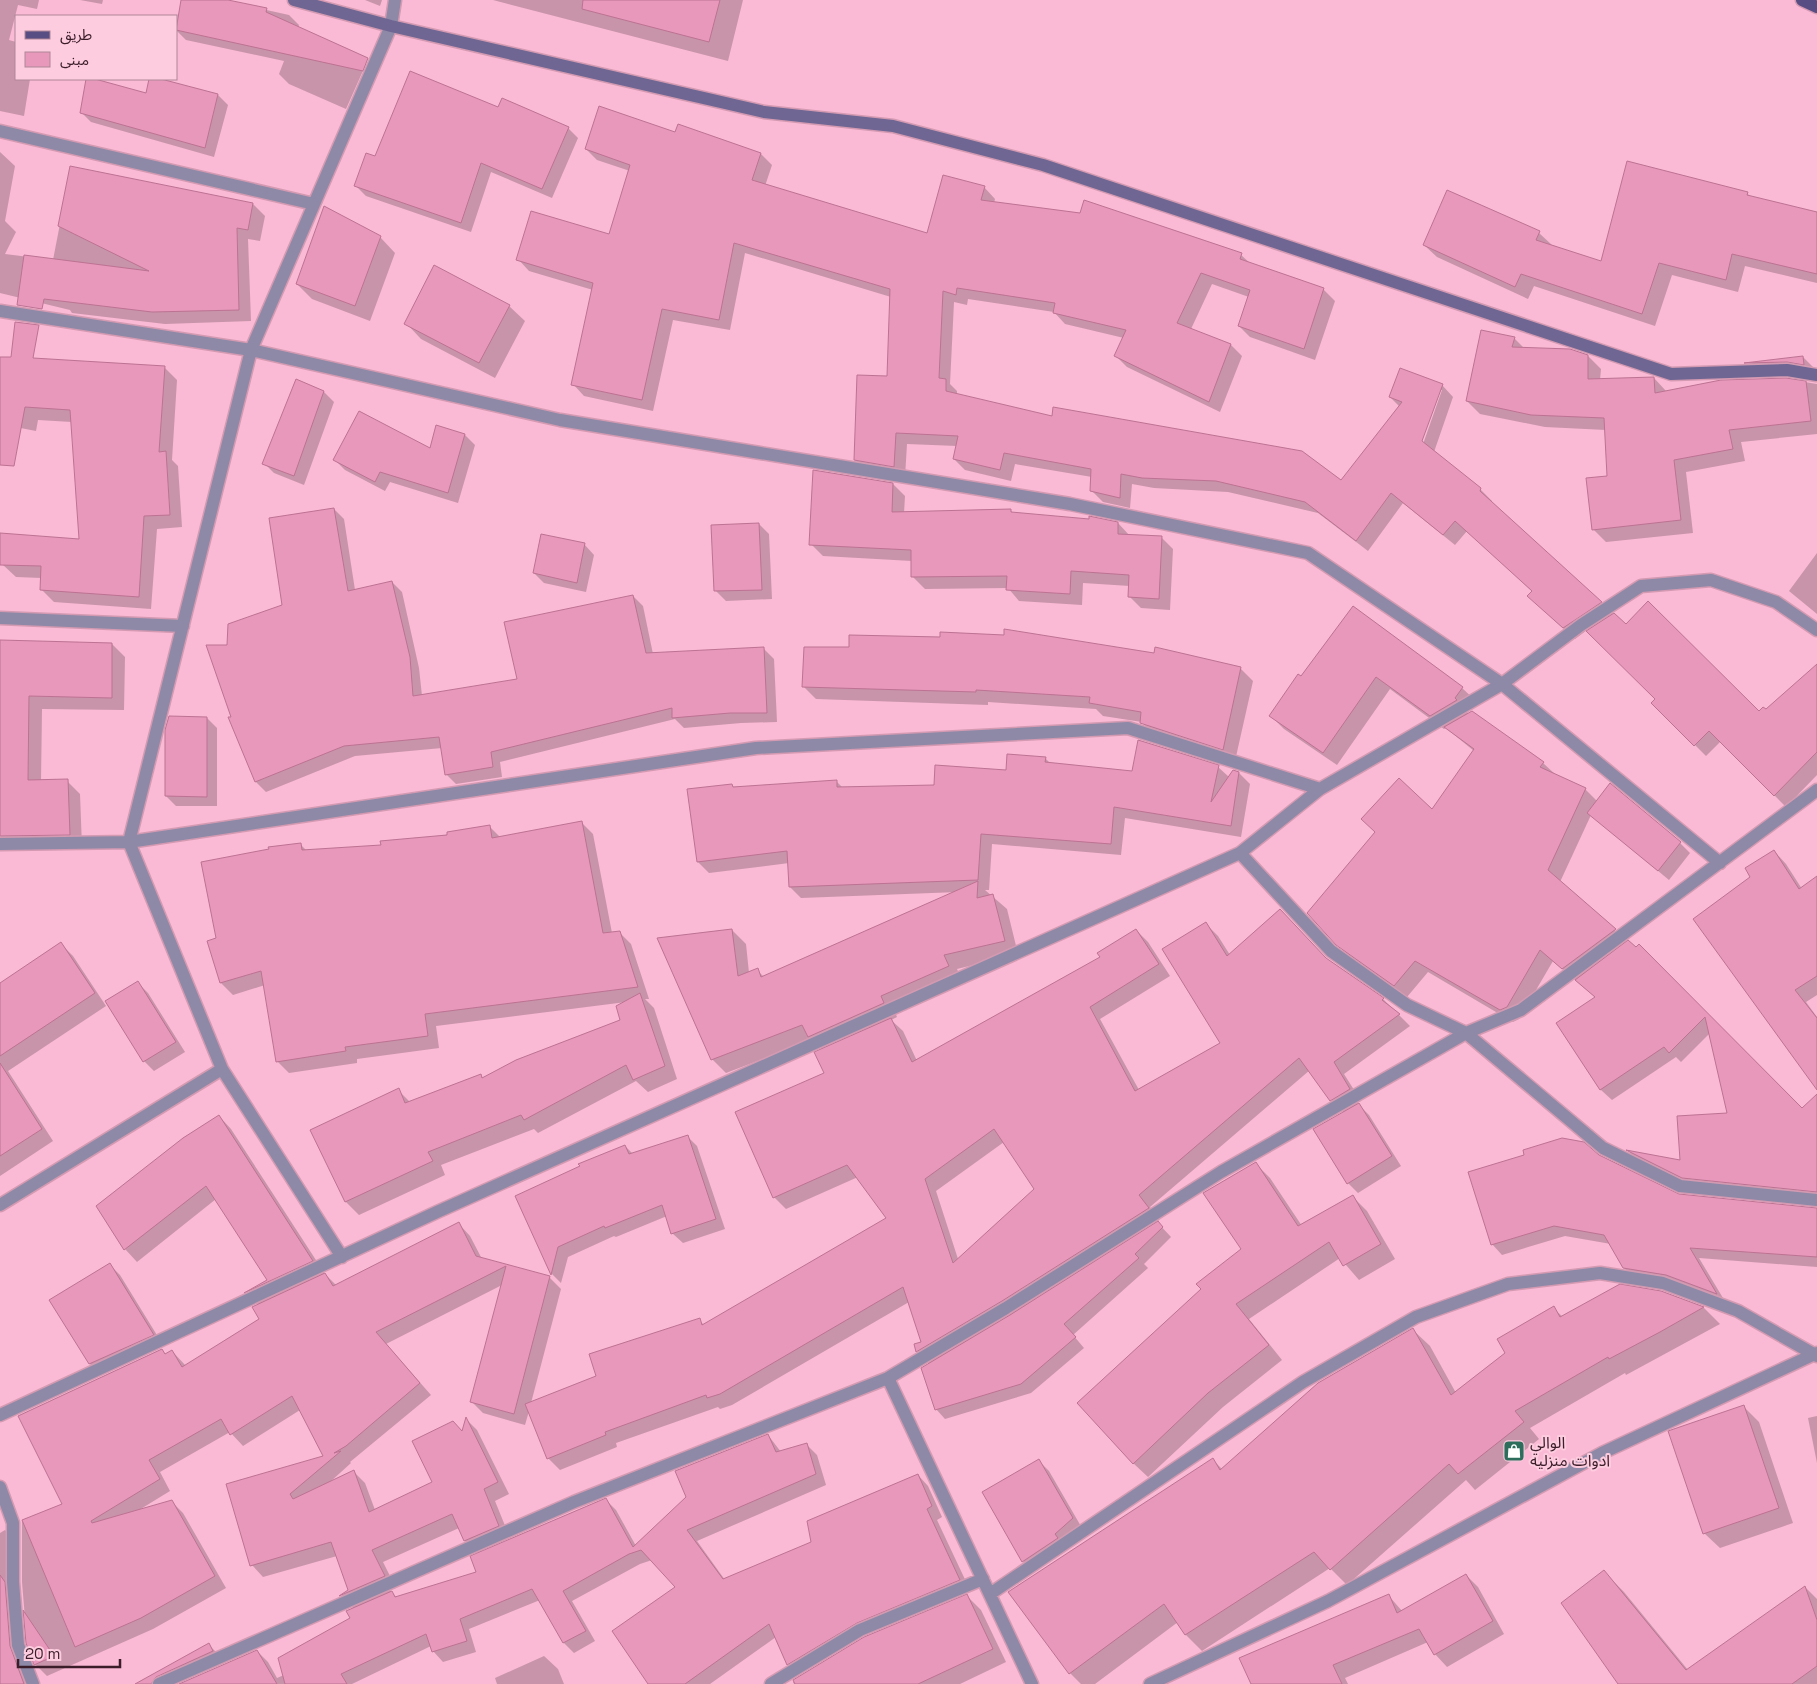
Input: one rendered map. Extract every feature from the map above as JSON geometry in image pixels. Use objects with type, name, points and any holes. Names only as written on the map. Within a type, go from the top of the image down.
[{"type":"main road","points":[[1802,0],[1817,7]]},
{"type":"street","points":[[294,0],[391,26],[764,112],[893,126],[1042,165],[1672,374],[1787,370],[1817,375]]},
{"type":"street","points":[[342,1257],[222,1069],[129,842],[251,350],[391,26],[395,0]]},
{"type":"street","points":[[0,130],[314,204]]},
{"type":"street","points":[[0,311],[251,350],[560,420],[1070,504],[1308,553],[1502,684],[1720,863]]},
{"type":"street","points":[[0,1415],[447,1208],[1240,853],[1320,789],[1502,684],[1581,625],[1641,586],[1711,580],[1776,602],[1817,630]]},
{"type":"street","points":[[0,618],[183,626]]},
{"type":"street","points":[[0,844],[129,842],[756,748],[1128,728],[1320,789]]},
{"type":"street","points":[[159,1684],[574,1502],[888,1378],[1006,1308],[1221,1172],[1466,1033],[1521,1010],[1817,790]]},
{"type":"street","points":[[1240,853],[1331,951],[1407,1005],[1466,1033],[1603,1148],[1680,1186],[1817,1200]]},
{"type":"street","points":[[0,1205],[222,1069]]},
{"type":"street","points":[[990,1594],[1303,1382],[1416,1317],[1508,1284],[1600,1273],[1663,1283],[1738,1311],[1816,1354]]},
{"type":"street","points":[[1150,1684],[1328,1601],[1602,1453],[1816,1354]]},
{"type":"street","points":[[888,1378],[1032,1684]]},
{"type":"street","points":[[0,1486],[13,1523],[18,1645],[33,1684]]},
{"type":"street","points":[[771,1684],[860,1630],[983,1579]]},
{"type":"building","points":[[181,0],[228,0],[267,8],[266,12],[368,58],[363,71],[178,30]]},
{"type":"building","points":[[583,0],[720,0],[709,42],[582,9]]},
{"type":"building","points":[[410,71],[498,107],[502,98],[569,127],[542,189],[481,163],[461,223],[354,186],[366,153],[375,156]]},
{"type":"building","points":[[86,80],[99,80],[146,93],[149,80],[165,80],[218,94],[205,148],[80,113]]},
{"type":"building","points":[[599,106],[675,132],[678,124],[761,153],[752,180],[927,233],[943,175],[985,186],[981,200],[1080,213],[1084,200],[1242,253],[1240,259],[1324,288],[1304,349],[1238,326],[1250,290],[1201,273],[1177,323],[1231,344],[1209,402],[1114,356],[1126,330],[1053,313],[1055,303],[957,288],[956,295],[943,291],[939,378],[946,379],[946,391],[1052,416],[1053,407],[1302,451],[1341,480],[1402,402],[1389,397],[1400,368],[1443,384],[1422,441],[1481,488],[1480,491],[1602,602],[1563,628],[1527,596],[1532,591],[1455,521],[1443,535],[1391,493],[1356,541],[1305,502],[1216,481],[1142,478],[1121,474],[1120,498],[1090,491],[1091,469],[1004,453],[1000,470],[953,459],[958,436],[896,433],[894,467],[854,460],[857,375],[887,376],[890,289],[734,243],[719,320],[662,309],[642,400],[571,385],[593,283],[516,260],[531,211],[609,234],[630,165],[585,149]]},
{"type":"building","points":[[1627,161],[1748,192],[1747,195],[1817,212],[1817,274],[1732,254],[1726,280],[1659,263],[1642,314],[1521,274],[1515,287],[1423,245],[1447,190],[1540,231],[1536,240],[1601,261]]},
{"type":"building","points":[[70,166],[253,203],[248,230],[237,228],[239,310],[152,312],[44,299],[42,309],[17,305],[24,255],[149,271],[58,226]]},
{"type":"building","points":[[324,206],[381,236],[355,306],[296,284]]},
{"type":"building","points":[[434,265],[510,305],[479,363],[404,324]]},
{"type":"building","points":[[15,322],[39,325],[33,358],[165,366],[159,452],[166,451],[170,515],[144,516],[139,597],[40,590],[41,566],[0,565],[0,533],[79,539],[70,410],[25,407],[14,466],[0,465],[0,357],[11,357]]},
{"type":"building","points":[[1481,330],[1515,337],[1512,347],[1570,349],[1588,355],[1588,379],[1654,377],[1655,393],[1721,380],[1786,378],[1806,381],[1811,421],[1729,430],[1733,449],[1674,460],[1681,520],[1592,530],[1586,478],[1607,476],[1604,418],[1531,415],[1466,401]]},
{"type":"building","points":[[1803,356],[1804,365],[1787,362],[1744,363]]},
{"type":"building","points":[[296,379],[324,391],[294,476],[262,464]]},
{"type":"building","points":[[359,411],[430,448],[436,425],[465,434],[448,493],[380,472],[375,482],[333,460]]},
{"type":"building","points":[[813,470],[893,483],[892,512],[1011,509],[1011,512],[1089,519],[1089,516],[1118,522],[1118,534],[1162,536],[1159,599],[1128,597],[1129,575],[1071,571],[1070,594],[1006,590],[1007,576],[911,577],[911,550],[809,545]]},
{"type":"building","points":[[334,508],[348,591],[392,581],[410,657],[413,696],[517,679],[504,622],[633,595],[646,653],[764,647],[767,713],[730,713],[672,718],[672,708],[491,752],[493,767],[445,775],[439,737],[344,746],[255,782],[228,717],[231,717],[206,645],[227,645],[228,624],[282,605],[269,518]]},
{"type":"building","points":[[759,523],[762,590],[714,591],[711,525]]},
{"type":"building","points":[[541,534],[585,543],[577,583],[533,573]]},
{"type":"building","points":[[1648,601],[1759,711],[1763,707],[1766,709],[1817,664],[1817,752],[1774,796],[1709,731],[1694,746],[1651,703],[1655,699],[1586,631],[1614,613],[1626,624]]},
{"type":"building","points":[[1353,606],[1463,687],[1455,698],[1457,700],[1430,716],[1376,677],[1323,753],[1269,716],[1298,674],[1301,676]]},
{"type":"building","points":[[1004,629],[1154,653],[1155,647],[1241,667],[1223,750],[1140,723],[1141,712],[1089,703],[1090,697],[976,690],[976,692],[802,687],[804,647],[849,647],[849,635],[940,637],[940,632],[1004,635]]},
{"type":"building","points":[[0,640],[112,643],[112,698],[29,696],[28,780],[68,779],[70,835],[0,836]]},
{"type":"building","points":[[1472,711],[1544,762],[1540,767],[1586,788],[1548,870],[1616,929],[1562,969],[1540,950],[1507,1007],[1500,1010],[1415,961],[1394,986],[1336,945],[1307,913],[1375,832],[1361,819],[1399,778],[1432,809],[1474,749],[1444,727]]},
{"type":"building","points":[[169,716],[207,717],[207,797],[165,796],[165,730]]},
{"type":"building","points":[[1138,740],[1219,765],[1211,802],[1233,770],[1239,772],[1231,826],[1114,807],[1111,844],[981,834],[978,880],[789,887],[787,851],[697,862],[687,789],[732,784],[733,787],[837,780],[837,787],[934,785],[935,765],[1006,770],[1007,754],[1046,757],[1045,762],[1132,771]]},
{"type":"building","points":[[1610,783],[1681,842],[1658,871],[1587,813]]},
{"type":"building","points":[[582,821],[603,933],[620,931],[638,987],[425,1014],[428,1036],[345,1047],[346,1051],[276,1062],[261,971],[220,983],[207,941],[216,938],[201,862],[269,849],[268,847],[301,843],[302,850],[381,845],[380,841],[447,835],[447,832],[490,825],[492,838]]},
{"type":"building","points":[[1774,850],[1799,889],[1817,876],[1817,976],[1795,990],[1817,1018],[1817,1090],[1693,919],[1750,877],[1745,868]]},
{"type":"building","points":[[978,881],[977,898],[993,894],[1005,941],[944,955],[949,966],[881,996],[884,1003],[808,1037],[802,1025],[711,1060],[657,938],[732,929],[738,976],[758,968],[761,977]]},
{"type":"building","points":[[1280,909],[1326,958],[1384,998],[1382,1000],[1400,1014],[1334,1062],[1350,1089],[1330,1101],[1299,1058],[1139,1195],[1149,1208],[1002,1301],[916,1352],[914,1344],[921,1342],[903,1287],[720,1394],[707,1398],[706,1395],[605,1432],[606,1435],[547,1459],[525,1404],[596,1376],[589,1354],[700,1318],[702,1325],[886,1218],[847,1165],[773,1198],[735,1112],[824,1073],[814,1052],[891,1018],[912,1062],[1100,957],[1097,953],[1136,929],[1159,964],[1090,1007],[1135,1091],[1220,1043],[1162,949],[1206,922],[1227,956]],"holes":[[[994,1129],[1034,1189],[953,1263],[925,1179]]]},
{"type":"building","points":[[1628,940],[1636,947],[1639,944],[1802,1108],[1817,1094],[1817,1192],[1682,1178],[1626,1150],[1680,1160],[1677,1116],[1727,1113],[1705,1017],[1669,1053],[1664,1047],[1600,1090],[1556,1023],[1595,997],[1575,980]]},
{"type":"building","points":[[61,942],[95,993],[0,1056],[0,983]]},
{"type":"building","points":[[138,981],[176,1042],[143,1062],[105,1001]]},
{"type":"building","points":[[640,993],[665,1066],[633,1080],[626,1065],[524,1120],[521,1115],[428,1152],[433,1161],[345,1202],[310,1130],[399,1088],[405,1103],[481,1074],[482,1078],[516,1060],[620,1020],[616,1006]]},
{"type":"building","points":[[0,1063],[42,1129],[0,1156]]},
{"type":"building","points":[[1359,1103],[1392,1156],[1347,1184],[1313,1129]]},
{"type":"building","points":[[219,1115],[313,1261],[244,1293],[267,1280],[206,1186],[124,1250],[96,1206],[183,1138]]},
{"type":"building","points":[[688,1135],[716,1219],[671,1234],[662,1205],[605,1228],[604,1226],[558,1247],[551,1275],[515,1196],[580,1166],[578,1164],[625,1145],[629,1154]]},
{"type":"building","points":[[1562,1138],[1584,1142],[1599,1155],[1679,1194],[1817,1208],[1817,1257],[1690,1248],[1717,1294],[1666,1275],[1623,1268],[1604,1235],[1554,1226],[1491,1245],[1468,1172],[1524,1155],[1523,1150]]},
{"type":"building","points":[[1256,1162],[1298,1226],[1353,1195],[1381,1244],[1343,1266],[1329,1242],[1236,1304],[1269,1345],[1208,1393],[1133,1464],[1077,1403],[1201,1289],[1196,1284],[1241,1249],[1203,1193]]},
{"type":"building","points":[[1158,1221],[1163,1227],[1135,1254],[1139,1258],[1064,1324],[1076,1337],[1021,1384],[935,1410],[921,1368],[1010,1315]]},
{"type":"building","points":[[459,1222],[476,1256],[550,1276],[514,1414],[470,1402],[506,1266],[376,1332],[420,1383],[346,1446],[334,1453],[341,1451],[290,1494],[293,1499],[354,1470],[369,1512],[432,1482],[412,1441],[453,1421],[462,1431],[466,1417],[498,1482],[484,1489],[499,1526],[464,1541],[452,1514],[372,1550],[385,1576],[339,1596],[348,1590],[331,1542],[250,1566],[226,1484],[323,1456],[292,1396],[230,1435],[221,1419],[149,1460],[160,1479],[91,1521],[92,1523],[172,1500],[215,1576],[141,1618],[75,1647],[22,1520],[62,1504],[18,1416],[162,1349],[165,1354],[172,1350],[182,1367],[259,1319],[252,1307],[325,1273],[333,1286]]},
{"type":"building","points":[[110,1263],[154,1335],[89,1364],[49,1300]]},
{"type":"building","points":[[1620,1284],[1661,1291],[1704,1307],[1609,1359],[1608,1357],[1515,1411],[1524,1422],[1458,1474],[1449,1464],[1330,1570],[1314,1552],[1185,1635],[1164,1604],[1069,1674],[1008,1592],[1213,1458],[1220,1470],[1318,1383],[1413,1328],[1451,1395],[1505,1353],[1497,1339],[1554,1306],[1560,1317]]},
{"type":"building","points":[[1744,1405],[1779,1508],[1703,1534],[1668,1431]]},
{"type":"building","points":[[768,1434],[776,1452],[807,1443],[816,1474],[687,1530],[723,1579],[811,1542],[807,1521],[918,1474],[932,1506],[927,1509],[960,1580],[857,1623],[787,1665],[769,1624],[685,1684],[648,1684],[612,1631],[675,1587],[641,1550],[629,1554],[563,1591],[586,1631],[563,1643],[532,1589],[460,1619],[467,1641],[432,1652],[426,1634],[341,1674],[347,1684],[285,1684],[278,1658],[350,1618],[346,1611],[392,1591],[395,1597],[476,1572],[470,1556],[606,1498],[633,1547],[686,1497],[675,1471]]},
{"type":"building","points":[[1039,1459],[1073,1518],[1055,1534],[1058,1538],[1022,1562],[982,1492]]},
{"type":"building","points":[[1604,1570],[1686,1670],[1805,1586],[1817,1620],[1817,1666],[1792,1684],[1618,1684],[1561,1603]]},
{"type":"building","points":[[1466,1574],[1493,1621],[1434,1655],[1419,1629],[1333,1665],[1342,1684],[1251,1684],[1239,1658],[1389,1594],[1397,1613]]},
{"type":"building","points":[[0,1575],[5,1582],[10,1646],[24,1684],[0,1684]]},
{"type":"building","points":[[967,1594],[993,1649],[918,1684],[795,1684],[793,1680],[864,1637]]},
{"type":"building","points":[[23,1610],[54,1656],[34,1665],[26,1643]]},
{"type":"building","points":[[209,1643],[213,1651],[156,1677],[151,1684],[135,1684]]},
{"type":"building","points":[[257,1650],[277,1684],[179,1684]]},
{"type":"place","name":"الوالي ادوات منزليه","points":[[1514,1451]]}]
